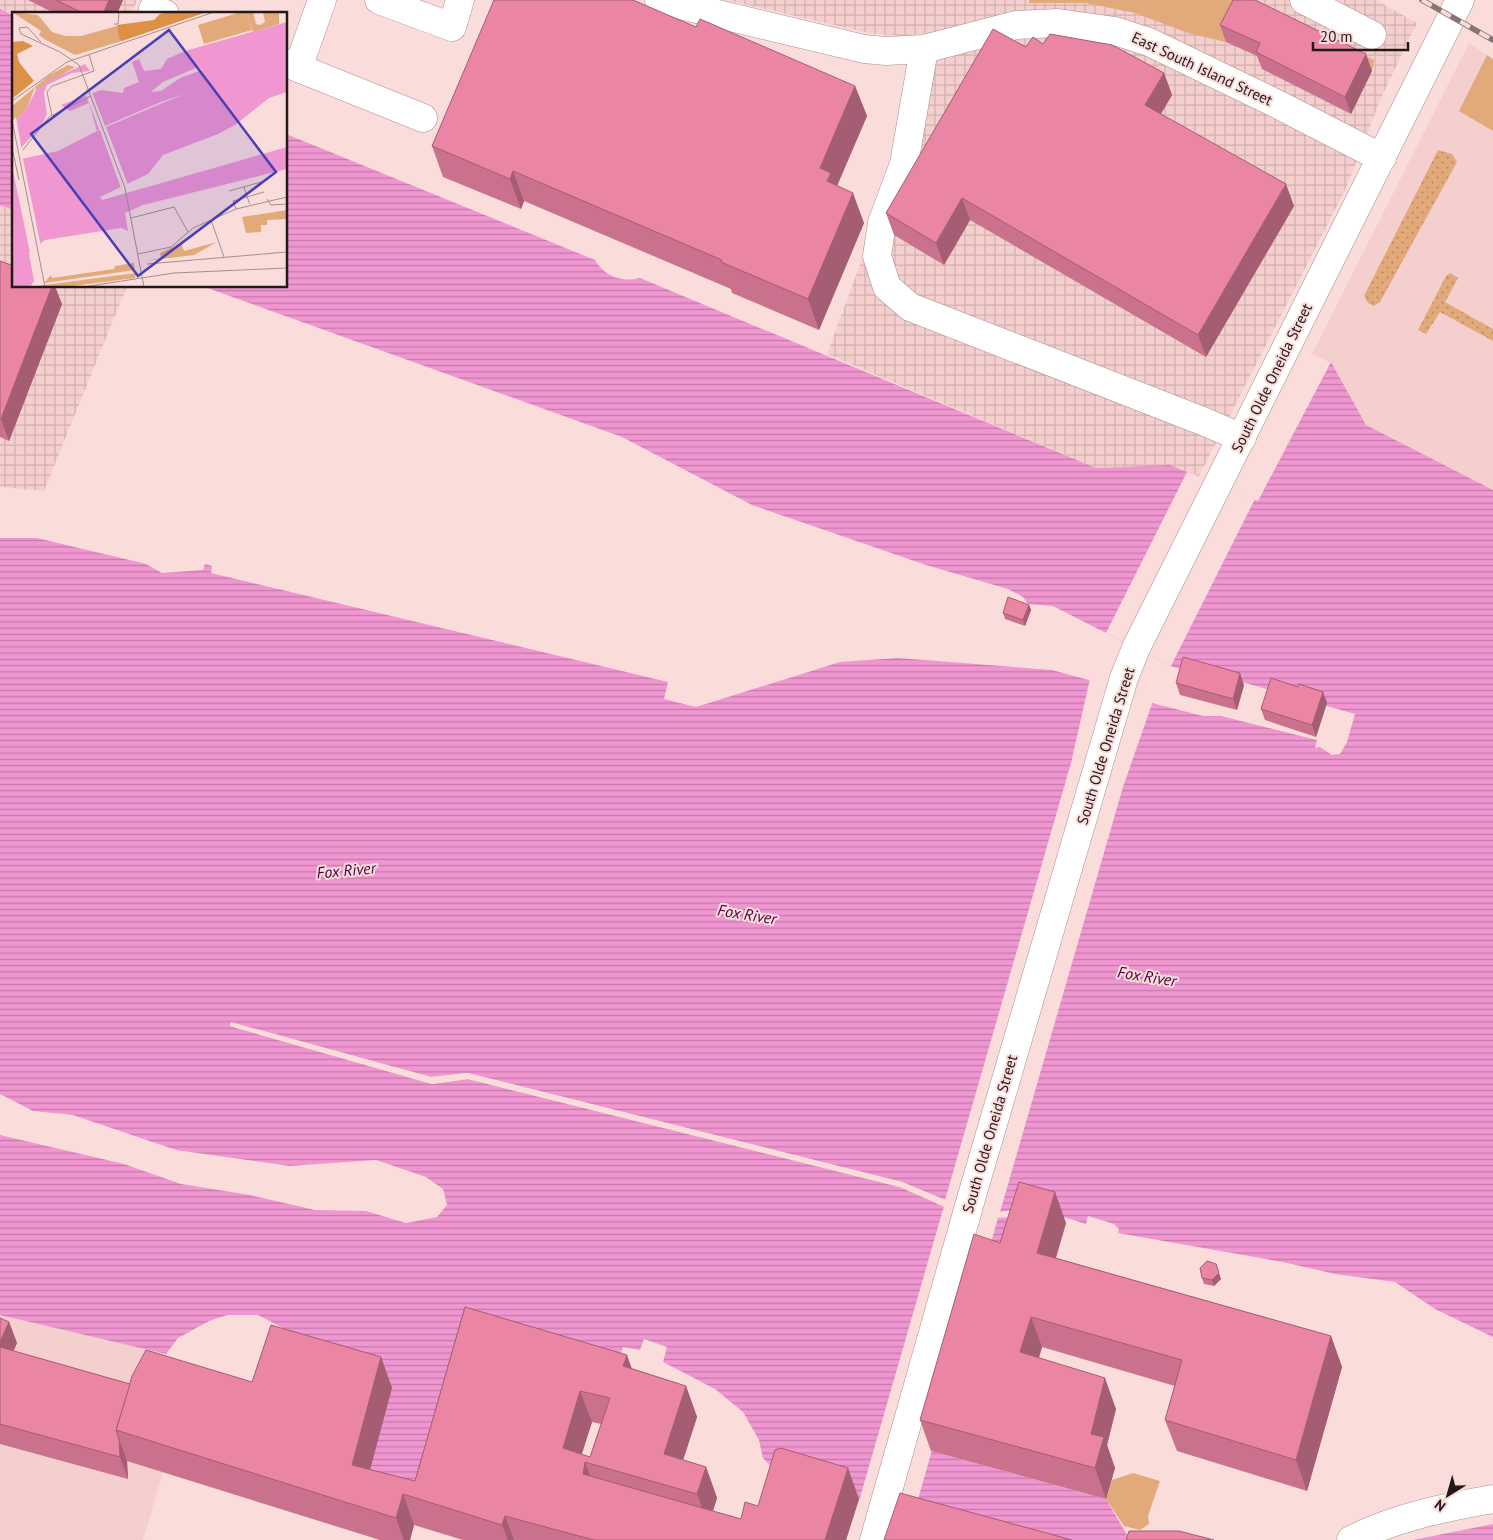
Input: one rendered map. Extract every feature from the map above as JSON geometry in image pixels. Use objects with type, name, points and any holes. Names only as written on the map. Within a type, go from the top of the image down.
[{"type":"street","points":[[322,0],[292,65],[423,118]]},
{"type":"street","points":[[379,0],[452,27],[460,0]]},
{"type":"street","name":"East South Island Street","points":[[659,0],[698,4],[864,49],[886,51],[924,49],[1016,25],[1058,23],[1115,31],[1157,46],[1277,104],[1382,158]]},
{"type":"street","points":[[1304,0],[1372,35]]},
{"type":"street","name":"South Olde Oneida Street","points":[[889,1511],[973,1192],[1121,688],[1136,648],[1460,0]]},
{"type":"street","points":[[924,49],[904,164],[882,223],[877,256],[887,287],[910,307],[1242,438]]},
{"type":"street","points":[[1351,1540],[1373,1529],[1460,1505],[1493,1499]]},
{"type":"shaded area","points":[[0,0],[137,0],[132,12],[12,12],[12,15],[0,9]]},
{"type":"shaded area","points":[[726,0],[1376,0],[1417,23],[1382,96],[1346,188],[1199,476],[1170,465],[1096,468],[827,354],[933,67],[927,33],[900,36],[868,33]]},
{"type":"shaded area","points":[[1029,0],[1254,0],[1374,60],[1372,71],[1243,8],[1226,42],[1188,33],[1135,13],[1086,3],[1029,3]]},
{"type":"shaded area","points":[[1469,43],[1493,59],[1493,490],[1366,425],[1331,363],[1312,354]]},
{"type":"shaded area","points":[[1487,55],[1493,59],[1493,131],[1459,111]]},
{"type":"shaded area","points":[[1438,150],[1452,154],[1457,162],[1380,302],[1374,306],[1368,303],[1364,296]]},
{"type":"shaded area","points":[[0,205],[12,209],[12,288],[126,288],[44,491],[0,487]]},
{"type":"shaded area","points":[[1450,273],[1458,278],[1445,302],[1493,329],[1493,341],[1440,312],[1426,334],[1418,330],[1446,276]]},
{"type":"shaded area","points":[[0,1315],[166,1354],[127,1460],[163,1472],[143,1540],[0,1540]]},
{"type":"shaded area","points":[[1133,1473],[1160,1481],[1148,1516],[1149,1524],[1140,1530],[1124,1526],[1106,1499],[1112,1480]]},
{"type":"water","points":[[0,9],[12,15],[12,209],[0,205]]},
{"type":"water","name":"Fox River","points":[[288,135],[595,260],[603,270],[614,277],[627,280],[640,278],[1096,468],[1170,465],[1258,501],[1331,362],[1366,425],[1493,490],[1493,1337],[1435,1309],[1395,1282],[1335,1274],[1283,1262],[1118,1233],[1119,1229],[1114,1224],[1088,1216],[1086,1224],[1035,1208],[997,1212],[960,1206],[902,1182],[468,1073],[431,1077],[232,1023],[230,1026],[432,1084],[468,1079],[900,1187],[958,1213],[976,1217],[1015,1217],[931,1451],[1106,1499],[1130,1540],[971,1540],[859,1499],[780,1476],[763,1458],[759,1440],[743,1412],[715,1389],[663,1362],[667,1347],[644,1339],[640,1350],[623,1347],[617,1364],[426,1512],[363,1496],[392,1388],[296,1360],[285,1329],[258,1315],[227,1315],[209,1321],[178,1338],[166,1354],[0,1315],[0,1135],[124,1164],[181,1184],[250,1195],[315,1210],[366,1211],[406,1223],[437,1217],[447,1205],[443,1189],[426,1177],[376,1160],[290,1166],[176,1150],[73,1115],[33,1111],[0,1094],[0,538],[37,538],[146,564],[162,573],[203,570],[205,564],[212,566],[211,573],[668,682],[664,699],[696,707],[840,662],[898,658],[1052,670],[1089,680],[1152,703],[1203,716],[1221,716],[1317,740],[1315,748],[1320,747],[1332,755],[1340,754],[1347,742],[1355,714],[1192,668],[1191,671],[1173,667],[1053,606],[1028,604],[1023,597],[1008,589],[926,565],[752,505],[622,437],[208,288],[288,288]]},
{"type":"water","points":[[1493,1524],[1493,1540],[1413,1540]]},
{"type":"pier","points":[[1187,472],[1255,499],[1171,666],[1106,633]]},
{"type":"pier","points":[[1090,679],[1153,701],[1123,787],[1000,1212],[1013,1212],[1015,1217],[998,1218],[911,1524],[895,1519],[859,1501],[944,1206],[900,1187],[468,1079],[432,1084],[230,1026],[231,1022],[431,1077],[468,1073],[902,1182],[945,1200],[1071,763]],"holes":[[[412,1075],[430,1080],[468,1076],[474,1077],[902,1185],[960,1209],[997,1215],[976,1215],[959,1211],[900,1185],[468,1077],[432,1081]]]},
{"type":"building","points":[[56,0],[109,0],[104,12],[81,12]]},
{"type":"building","points":[[494,0],[633,0],[696,27],[700,19],[855,86],[820,168],[831,173],[827,181],[853,193],[808,299],[721,262],[722,260],[513,171],[510,179],[432,146]]},
{"type":"building","points":[[1233,0],[1255,0],[1366,54],[1345,97],[1256,52],[1260,43],[1220,25]]},
{"type":"building","points":[[993,29],[1026,47],[1033,37],[1043,44],[1050,34],[1112,45],[1164,73],[1145,105],[1286,184],[1198,335],[962,198],[936,243],[886,213]]},
{"type":"building","points":[[0,261],[12,265],[12,288],[51,288],[0,419]]},
{"type":"building","points":[[1008,597],[1029,605],[1023,620],[1003,613]]},
{"type":"building","points":[[1183,657],[1240,673],[1233,699],[1176,683]]},
{"type":"building","points":[[1271,678],[1298,687],[1299,684],[1323,692],[1312,725],[1261,709]]},
{"type":"building","points":[[1019,1182],[1055,1192],[1037,1253],[1331,1336],[1296,1460],[1165,1420],[1182,1360],[1031,1317],[1020,1352],[1105,1378],[1091,1434],[1104,1437],[1095,1468],[920,1420],[974,1234],[1000,1243]]},
{"type":"building","points":[[1207,1261],[1216,1264],[1219,1273],[1212,1280],[1202,1278],[1200,1268]]},
{"type":"building","points":[[465,1307],[627,1355],[623,1366],[686,1386],[664,1454],[706,1467],[697,1494],[585,1462],[583,1474],[741,1519],[745,1502],[758,1506],[775,1450],[781,1448],[848,1468],[825,1540],[594,1540],[505,1516],[502,1525],[403,1494],[396,1518],[116,1430],[132,1376],[146,1350],[252,1382],[271,1325],[381,1357],[352,1465],[415,1481]],"holes":[[[580,1391],[610,1398],[590,1457],[563,1448]]]},
{"type":"building","points":[[0,1318],[9,1322],[0,1342]]},
{"type":"building","points":[[0,1347],[130,1384],[116,1430],[119,1439],[120,1457],[0,1424]]},
{"type":"building","points":[[900,1493],[1072,1540],[884,1540]]},
{"type":"building","points":[[1129,1531],[1179,1531],[1214,1540],[1126,1540]]},
{"type":"railway","points":[[1422,0],[1493,40]]}]
